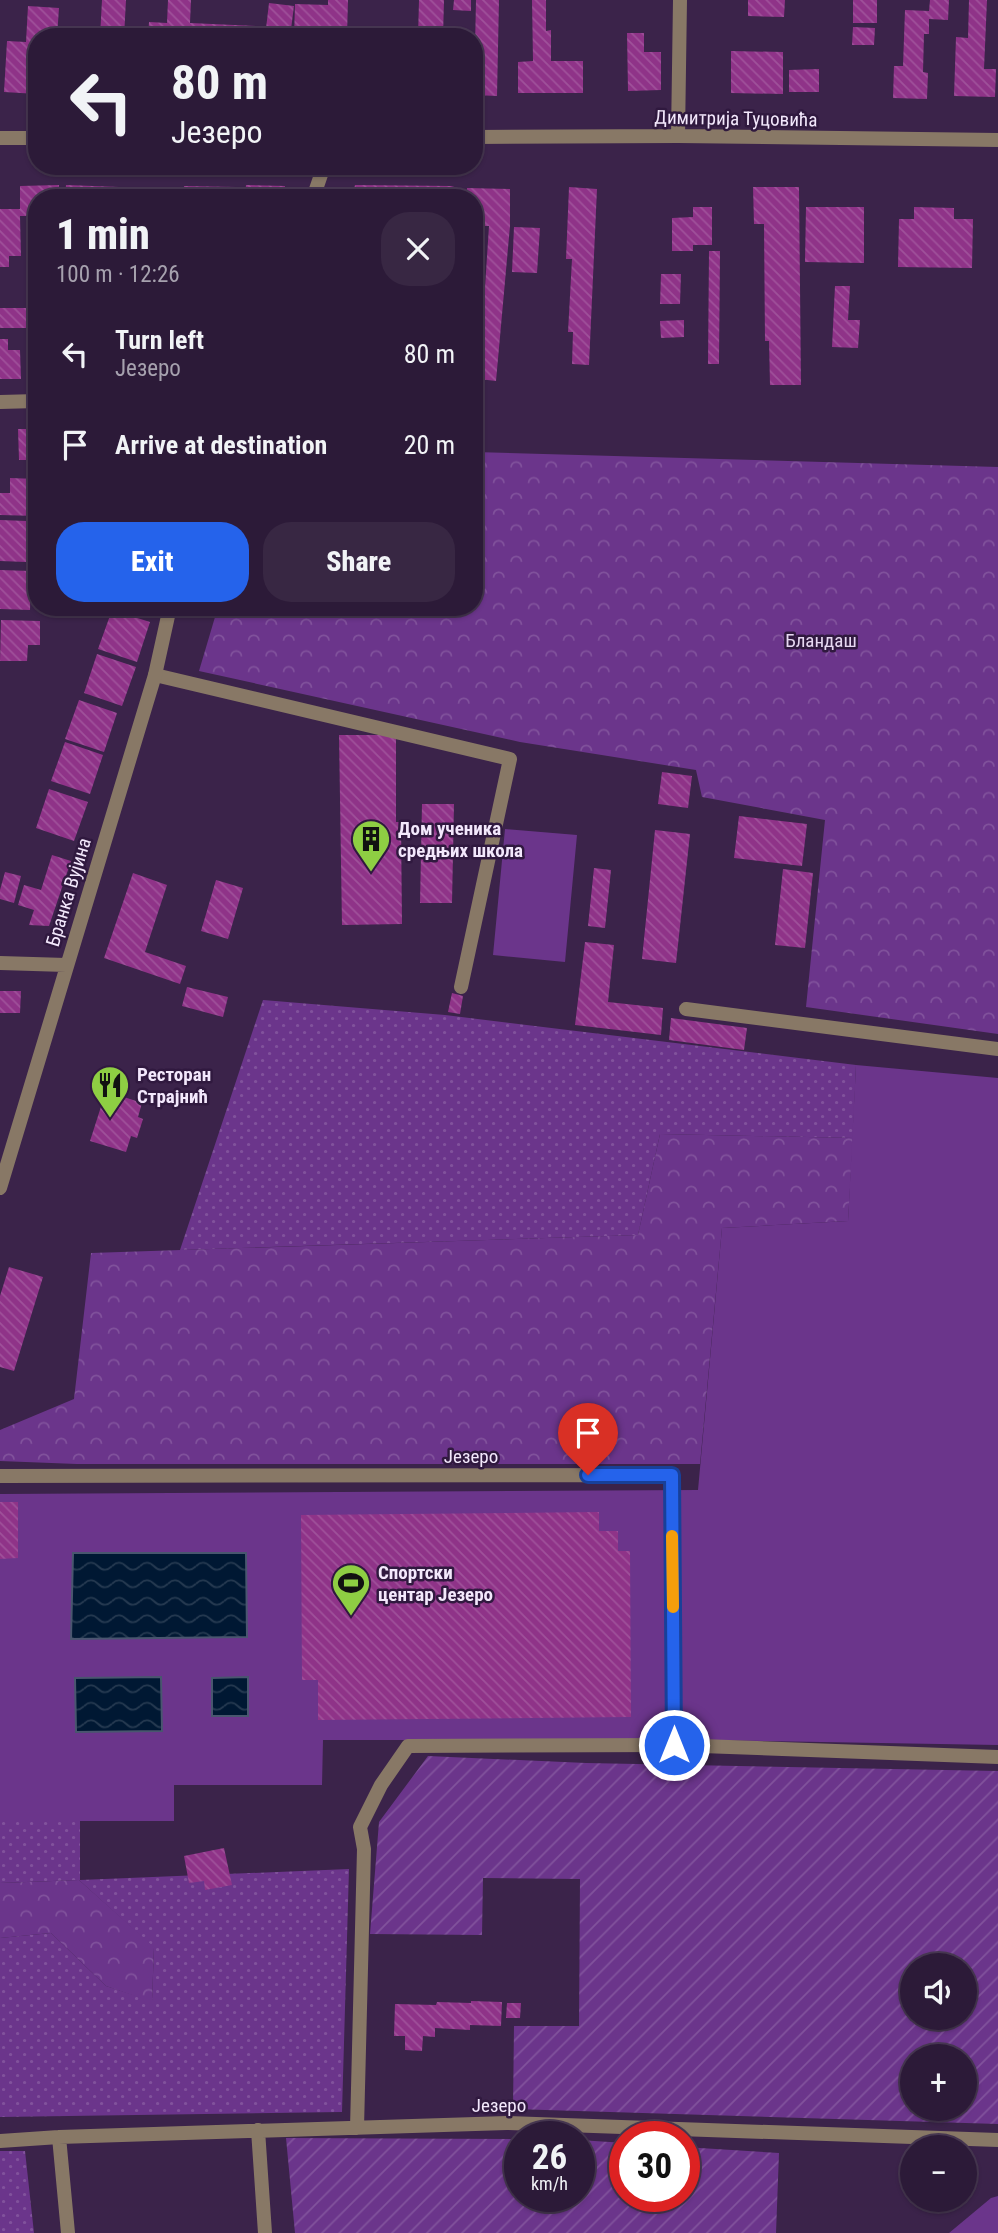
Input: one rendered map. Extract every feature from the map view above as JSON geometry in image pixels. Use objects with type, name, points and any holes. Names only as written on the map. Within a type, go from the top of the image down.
[{"type":"street","points":[[678,136],[680,0]]},
{"type":"street","name":"Димитрија Туцовића","points":[[483,137],[678,136],[998,141]]},
{"type":"street","points":[[0,138],[28,138]]},
{"type":"street","points":[[0,402],[28,401]]},
{"type":"street","name":"Бранка Вујина","points":[[0,1188],[155,675],[168,616]]},
{"type":"street","points":[[155,675],[510,759],[461,988]]},
{"type":"street","points":[[0,963],[66,965]]},
{"type":"street","points":[[686,1009],[998,1049]]},
{"type":"street","name":"Језеро","points":[[0,1476],[672,1475],[674,1745]]},
{"type":"street","points":[[357,2128],[365,1849],[360,1827],[381,1785],[408,1746],[674,1745],[998,1757]]},
{"type":"street","name":"Језеро","points":[[0,2141],[507,2123],[998,2140]]},
{"type":"street","points":[[258,2130],[265,2233]]},
{"type":"street","points":[[59,2137],[68,2233]]},
{"type":"green space","name":"Бландаш","points":[[483,452],[998,467],[998,1034],[806,1007],[825,820],[702,797],[696,770],[520,742],[199,671],[215,616],[483,616]]},
{"type":"green space","points":[[505,829],[577,835],[565,962],[493,955]]},
{"type":"green space","points":[[263,1000],[445,1015],[856,1065],[853,1138],[660,1134],[638,1235],[180,1250]]},
{"type":"green space","points":[[856,1065],[998,1078],[998,1745],[704,1740],[323,1740],[322,1785],[174,1785],[174,1821],[0,1821],[0,1494],[698,1490],[722,1228],[848,1221]]},
{"type":"green space","points":[[660,1134],[853,1138],[848,1221],[722,1228],[700,1464],[77,1464],[0,1461],[0,1430],[74,1399],[91,1253],[638,1235]]},
{"type":"green space","points":[[428,1756],[586,1763],[998,1771],[998,2124],[901,2121],[977,2121],[977,2044],[900,2044],[900,2121],[513,2109],[514,2026],[579,2026],[580,1879],[483,1878],[482,1935],[370,1934],[379,1822]]},
{"type":"green space","points":[[0,1821],[80,1821],[80,1880],[349,1869],[342,2112],[0,2117],[0,1938],[51,1933],[106,1986],[152,2001],[154,1948],[79,1880],[0,1883]]},
{"type":"green space","points":[[79,1880],[154,1947],[152,2002],[106,1986],[51,1933],[0,1938],[0,1883]]},
{"type":"green space","points":[[286,2138],[504,2139],[504,2212],[595,2212],[595,2141],[609,2142],[609,2212],[700,2212],[700,2148],[779,2153],[776,2233],[295,2233]]},
{"type":"green space","points":[[0,2151],[25,2151],[34,2233],[0,2233]]},
{"type":"green space","points":[[998,2196],[998,2233],[949,2233],[977,2212],[991,2198]]},
{"type":"water","points":[[73,1553],[246,1553],[247,1637],[71,1639]]},
{"type":"water","points":[[161,1677],[162,1731],[76,1732],[75,1678]]},
{"type":"water","points":[[248,1677],[248,1716],[212,1716],[212,1678]]},
{"type":"building","points":[[102,0],[126,0],[124,28],[100,28]]},
{"type":"building","points":[[168,0],[191,0],[190,23],[256,26],[149,28],[149,22],[167,23]]},
{"type":"building","points":[[328,0],[348,0],[347,28],[294,28],[295,4],[328,5]]},
{"type":"building","points":[[419,0],[444,0],[443,28],[418,28]]},
{"type":"building","points":[[454,0],[471,0],[471,11],[453,10]]},
{"type":"building","points":[[476,0],[499,0],[497,96],[483,95],[483,28],[475,28]]},
{"type":"building","points":[[532,0],[546,0],[546,31],[551,30],[551,61],[583,61],[583,93],[518,93],[518,62],[533,61]]},
{"type":"building","points":[[748,0],[785,0],[784,17],[748,16]]},
{"type":"building","points":[[853,0],[877,0],[877,23],[853,23]]},
{"type":"building","points":[[930,0],[949,0],[948,20],[929,19],[929,34],[924,34],[923,72],[928,73],[927,99],[893,98],[894,66],[903,66],[905,10],[929,11]]},
{"type":"building","points":[[969,0],[987,0],[984,69],[996,69],[995,97],[954,96],[956,37],[968,38]]},
{"type":"building","points":[[269,3],[294,6],[291,28],[266,28]]},
{"type":"building","points":[[28,6],[59,8],[58,28],[28,28],[28,93],[4,92],[7,41],[26,42]]},
{"type":"building","points":[[853,27],[875,28],[874,45],[852,45]]},
{"type":"building","points":[[627,33],[644,33],[644,52],[661,52],[661,90],[628,91]]},
{"type":"building","points":[[731,51],[783,52],[783,94],[731,93]]},
{"type":"building","points":[[819,69],[819,92],[789,92],[789,70]]},
{"type":"building","points":[[59,185],[59,189],[28,189],[28,216],[20,216],[21,256],[9,256],[9,267],[0,267],[0,209],[20,209],[20,186]]},
{"type":"building","points":[[66,185],[119,187],[119,189],[66,189]]},
{"type":"building","points":[[246,185],[285,186],[284,189],[246,189]]},
{"type":"building","points":[[355,185],[458,188],[458,189],[354,189]]},
{"type":"building","points":[[184,186],[236,187],[236,189],[184,189]]},
{"type":"building","points":[[569,187],[597,189],[589,365],[572,364],[573,332],[568,332],[572,259],[566,259]]},
{"type":"building","points":[[753,187],[799,187],[801,385],[770,385],[769,341],[765,341],[764,224],[754,224]]},
{"type":"building","points":[[467,188],[510,189],[510,226],[496,381],[483,379],[483,318],[489,226],[483,226],[483,189]]},
{"type":"building","points":[[693,207],[712,207],[712,245],[693,245],[693,251],[672,251],[672,218],[693,217]]},
{"type":"building","points":[[806,207],[864,207],[864,263],[805,262]]},
{"type":"building","points":[[914,207],[954,208],[954,219],[973,219],[972,268],[898,267],[899,219],[914,219]]},
{"type":"building","points":[[514,227],[540,228],[537,273],[512,272]]},
{"type":"building","points":[[709,251],[720,251],[719,364],[708,364]]},
{"type":"building","points":[[661,274],[681,274],[680,304],[660,304]]},
{"type":"building","points":[[835,286],[850,286],[848,320],[860,320],[858,348],[832,347]]},
{"type":"building","points":[[0,308],[28,308],[28,328],[0,328]]},
{"type":"building","points":[[684,320],[684,337],[661,338],[660,321]]},
{"type":"building","points":[[0,339],[8,339],[8,350],[20,350],[21,379],[0,379]]},
{"type":"building","points":[[18,429],[28,429],[28,460],[19,460]]},
{"type":"building","points":[[10,478],[28,479],[28,516],[0,515],[0,493],[10,493]]},
{"type":"building","points":[[0,520],[27,521],[26,562],[0,561]]},
{"type":"building","points":[[0,570],[28,571],[28,610],[0,609]]},
{"type":"building","points":[[110,616],[131,616],[150,622],[137,662],[98,649]]},
{"type":"building","points":[[1,620],[40,621],[40,645],[28,645],[27,661],[0,661]]},
{"type":"building","points":[[97,654],[136,667],[122,706],[84,693]]},
{"type":"building","points":[[79,700],[117,713],[104,752],[65,739]]},
{"type":"building","points":[[339,735],[396,735],[396,822],[401,822],[402,924],[342,925]]},
{"type":"building","points":[[65,742],[103,755],[90,794],[51,781]]},
{"type":"building","points":[[662,772],[692,776],[688,808],[658,804]]},
{"type":"building","points":[[49,789],[88,802],[74,841],[36,828]]},
{"type":"building","points":[[422,804],[454,804],[452,903],[420,903]]},
{"type":"building","points":[[739,816],[807,824],[802,866],[734,858]]},
{"type":"building","points":[[655,830],[690,834],[676,963],[642,959]]},
{"type":"building","points":[[52,855],[71,861],[49,926],[29,925],[34,910],[18,905],[24,885],[41,890]]},
{"type":"building","points":[[594,868],[611,870],[605,928],[588,926]]},
{"type":"building","points":[[783,869],[813,873],[805,948],[775,945]]},
{"type":"building","points":[[5,872],[21,876],[14,903],[0,899]]},
{"type":"building","points":[[133,873],[167,885],[145,952],[186,966],[180,984],[104,958]]},
{"type":"building","points":[[216,880],[243,888],[228,939],[201,931]]},
{"type":"building","points":[[585,942],[614,945],[608,1002],[663,1008],[661,1035],[575,1025]]},
{"type":"building","points":[[187,987],[228,997],[223,1017],[182,1006]]},
{"type":"building","points":[[0,991],[21,991],[20,1013],[0,1013]]},
{"type":"building","points":[[452,993],[463,996],[460,1014],[448,1012]]},
{"type":"building","points":[[671,1018],[747,1028],[744,1050],[669,1040]]},
{"type":"building","points":[[106,1091],[142,1103],[138,1117],[143,1119],[137,1138],[131,1136],[126,1152],[90,1141]]},
{"type":"building","points":[[9,1267],[43,1277],[14,1371],[0,1367],[0,1296]]},
{"type":"building","points":[[0,1502],[18,1502],[18,1558],[0,1559]]},
{"type":"building","name":"Спортски центар Језеро","points":[[599,1512],[599,1531],[618,1531],[618,1551],[630,1551],[631,1717],[318,1720],[318,1680],[302,1680],[301,1515]]},
{"type":"building","points":[[224,1848],[232,1885],[205,1890],[204,1881],[189,1883],[184,1856]]},
{"type":"building","points":[[437,2002],[502,2002],[501,2026],[470,2025],[470,2030],[435,2028],[435,2037],[423,2036],[422,2051],[405,2050],[405,2036],[394,2036],[395,2004],[436,2005]]},
{"type":"building","points":[[507,2003],[521,2003],[520,2018],[506,2018]]},
{"type":"slow traffic","points":[[672,1536],[673,1607]]},
{"type":"place","name":"Дом ученика средњих школа","points":[[371,873]]},
{"type":"place","name":"Ресторан Страјнић","points":[[110,1119]]},
{"type":"place","name":"Спортски центар Језеро","points":[[351,1617]]},
{"type":"route","points":[[588,1475],[672,1475],[674,1745]]}]
